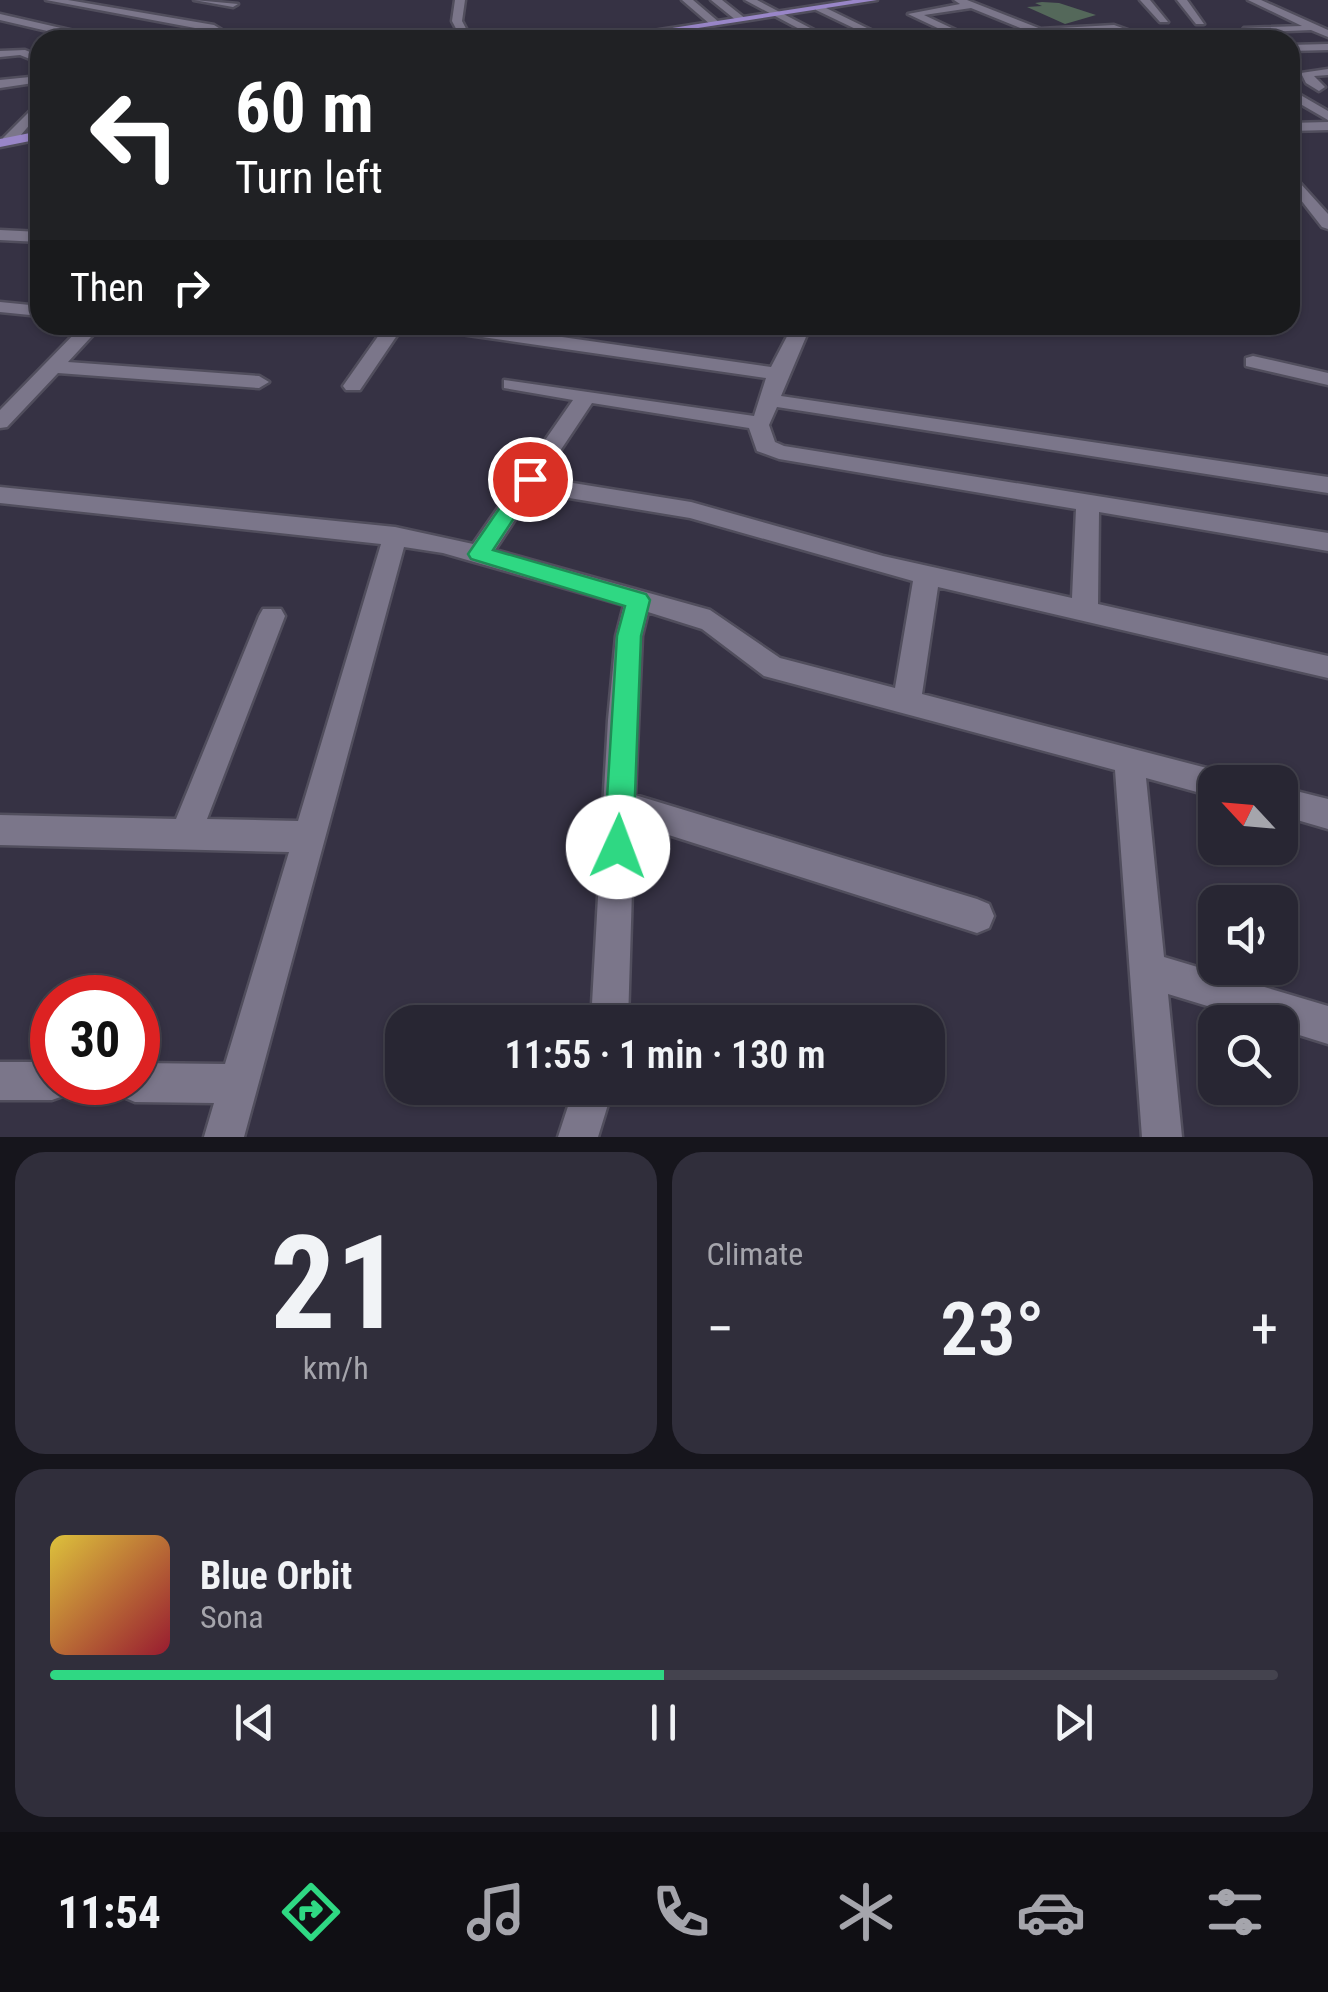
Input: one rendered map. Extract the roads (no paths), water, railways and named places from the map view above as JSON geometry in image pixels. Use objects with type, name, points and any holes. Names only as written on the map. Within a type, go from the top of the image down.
[{"type":"main road","points":[[674,30],[872,0]]},
{"type":"main road","points":[[4,142],[30,137]]},
{"type":"street","points":[[52,0],[217,30]]},
{"type":"street","points":[[198,0],[232,4]]},
{"type":"street","points":[[460,0],[457,21],[462,30]]},
{"type":"street","points":[[686,0],[712,26]]},
{"type":"street","points":[[716,0],[741,19]]},
{"type":"street","points":[[750,0],[806,30]]},
{"type":"street","points":[[959,0],[1037,30]]},
{"type":"street","points":[[1145,0],[1164,20]]},
{"type":"street","points":[[1182,0],[1200,22]]},
{"type":"street","points":[[1253,0],[1323,31]]},
{"type":"street","points":[[950,30],[914,14],[972,5]]},
{"type":"street","points":[[819,8],[868,30]]},
{"type":"street","points":[[0,17],[64,30]]},
{"type":"street","points":[[4,34],[49,26]]},
{"type":"street","points":[[1078,30],[1119,30]]},
{"type":"street","points":[[1300,48],[1328,47]]},
{"type":"street","points":[[0,54],[21,52],[30,56]]},
{"type":"street","points":[[1319,87],[1310,81],[1308,73],[1328,72]]},
{"type":"street","points":[[0,84],[30,81]]},
{"type":"street","points":[[1300,99],[1328,116]]},
{"type":"street","points":[[4,142],[30,115]]},
{"type":"street","points":[[1300,126],[1328,126]]},
{"type":"street","points":[[1300,196],[1328,224]]},
{"type":"street","points":[[0,235],[30,237]]},
{"type":"street","points":[[0,307],[30,310]]},
{"type":"street","points":[[0,422],[83,335]]},
{"type":"street","points":[[353,386],[389,335]]},
{"type":"street","points":[[519,335],[777,374]]},
{"type":"street","points":[[511,384],[758,423],[763,420],[777,374],[797,335]]},
{"type":"street","points":[[1253,362],[1328,378]]},
{"type":"street","points":[[53,367],[259,382]]},
{"type":"street","points":[[479,554],[586,396]]},
{"type":"street","points":[[770,400],[1328,486]]},
{"type":"street","points":[[758,423],[762,440],[770,450],[1328,542]]},
{"type":"street","points":[[527,483],[691,510],[926,576],[1328,667]]},
{"type":"street","points":[[0,495],[395,536],[479,554],[714,622],[748,655],[774,668],[1198,779]]},
{"type":"street","points":[[1084,612],[1088,502]]},
{"type":"street","points":[[224,1137],[395,536]]},
{"type":"street","points":[[906,704],[926,576]]},
{"type":"street","points":[[611,1005],[629,636],[638,600]]},
{"type":"street","points":[[186,835],[272,616]]},
{"type":"street","points":[[1130,760],[1162,1137]]},
{"type":"street","points":[[620,804],[977,916]]},
{"type":"street","points":[[1298,806],[1328,814]]},
{"type":"street","points":[[0,830],[309,837]]},
{"type":"street","points":[[1150,970],[1328,1025]]},
{"type":"street","points":[[0,1081],[30,1081]]},
{"type":"street","points":[[160,1082],[240,1084]]},
{"type":"street","points":[[578,1137],[588,1105]]}]
